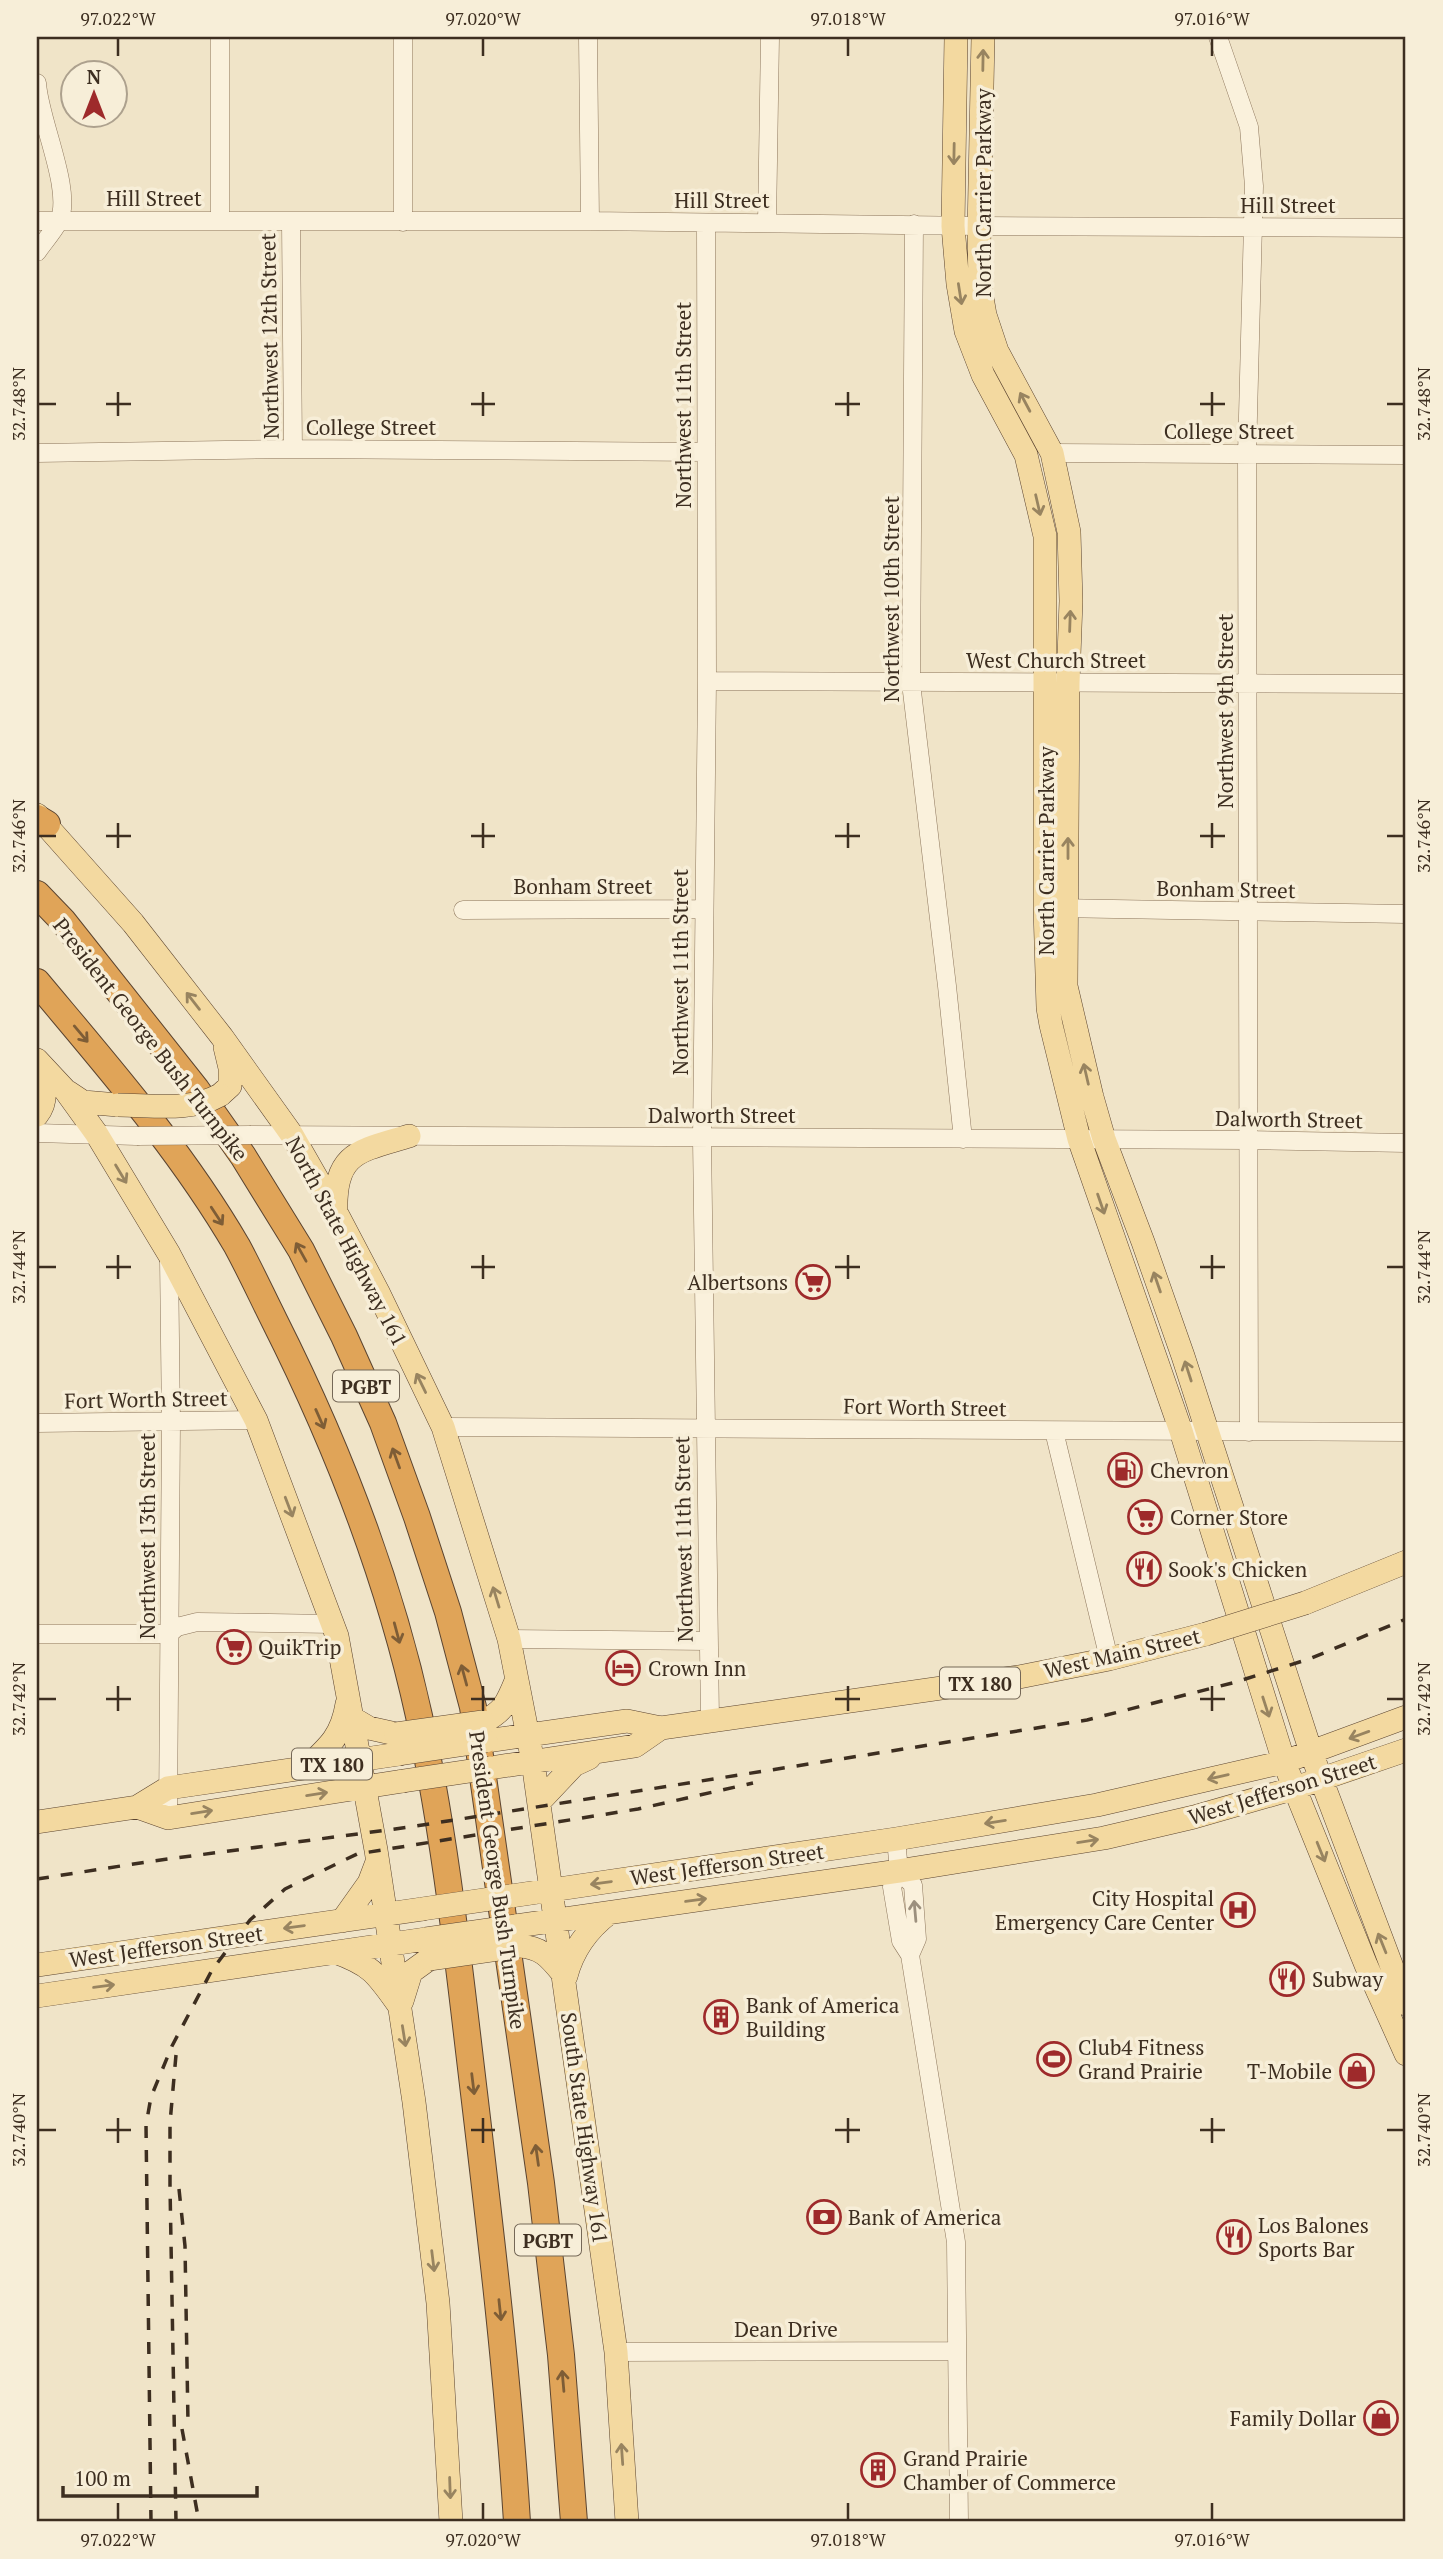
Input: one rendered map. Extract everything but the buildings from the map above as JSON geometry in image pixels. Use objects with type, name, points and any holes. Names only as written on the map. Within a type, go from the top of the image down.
[{"type":"highway","name":"President George Bush Turnpike","points":[[37,894],[63,921],[196,1089],[243,1156],[301,1250],[344,1336],[377,1411],[417,1517],[448,1612],[473,1707],[541,2183],[561,2355],[574,2522]]},
{"type":"highway","name":"PGBT","points":[[37,982],[178,1155],[237,1248],[292,1355],[331,1443],[395,1624],[419,1716],[459,1968],[504,2346],[517,2522]]},
{"type":"main road","name":"North Carrier Parkway","points":[[956,37],[953,226],[958,284],[966,331],[983,375],[1026,455],[1045,536],[1056,683],[1056,908],[1048,1008],[1079,1139],[1181,1430],[1284,1762],[1366,1965],[1406,2054]]},
{"type":"main road","name":"North Carrier Parkway","points":[[984,37],[980,286],[985,315],[997,351],[1052,453],[1069,532],[1070,601],[1056,683]]},
{"type":"main road","name":"North State Highway 161","points":[[40,819],[132,923],[222,1037],[292,1135],[336,1212],[443,1427],[509,1639],[528,1735]]},
{"type":"main road","name":"North Carrier Parkway","points":[[1056,908],[1066,986],[1104,1139],[1143,1242],[1207,1431],[1311,1752],[1406,2004]]},
{"type":"main road","points":[[65,1090],[83,1102],[190,1106],[205,1103],[230,1086],[230,1068],[222,1037]]},
{"type":"main road","points":[[37,1062],[65,1090],[96,1133],[169,1254],[256,1420],[337,1636],[391,1944],[414,2102],[438,2303],[451,2522]]},
{"type":"main road","points":[[37,1062],[44,1087],[44,1100],[37,1115]]},
{"type":"main road","points":[[336,1212],[335,1188],[340,1171],[349,1159],[369,1148],[409,1136]]},
{"type":"main road","name":"West Main Street","points":[[37,1822],[137,1807],[168,1788],[360,1760],[398,1744],[484,1732],[528,1735],[627,1721],[661,1728],[1020,1677],[1109,1659],[1206,1634],[1305,1603],[1406,1562]]},
{"type":"main road","points":[[484,1732],[518,1688],[542,1713],[572,1728]]},
{"type":"main road","points":[[307,1767],[328,1749],[344,1725],[348,1693]]},
{"type":"main road","name":"West Jefferson Street","points":[[37,1965],[896,1839],[1097,1805],[1284,1762],[1406,1717]]},
{"type":"main road","points":[[352,1718],[398,1744]]},
{"type":"main road","name":"West Main Street","points":[[137,1807],[169,1818],[635,1746],[661,1728]]},
{"type":"main road","name":"South State Highway 161","points":[[528,1735],[540,1801],[616,2353],[627,2522]]},
{"type":"main road","name":"West Jefferson Street","points":[[37,1996],[391,1944],[427,1949],[517,1936],[556,1921],[1104,1838],[1194,1817],[1295,1788],[1406,1750]]},
{"type":"main road","points":[[540,1801],[574,1765],[603,1751]]},
{"type":"main road","points":[[342,1920],[369,1882],[377,1862]]},
{"type":"main road","points":[[564,1979],[578,1945],[609,1913]]},
{"type":"main road","points":[[517,1936],[547,1954],[564,1979]]},
{"type":"main road","points":[[400,2006],[411,1972],[427,1949]]},
{"type":"main road","points":[[335,1952],[372,1968],[400,2006]]},
{"type":"street","points":[[219,37],[219,220]]},
{"type":"street","points":[[403,37],[403,222]]},
{"type":"street","points":[[588,37],[590,221]]},
{"type":"street","points":[[767,223],[770,37]]},
{"type":"street","name":"Northwest 9th Street","points":[[1218,37],[1248,127],[1254,186],[1247,454],[1249,1432]]},
{"type":"street","points":[[37,83],[38,101],[57,166],[64,204],[58,221],[37,252]]},
{"type":"street","name":"Hill Street","points":[[37,221],[590,221],[1406,228]]},
{"type":"street","name":"Northwest 12th Street","points":[[291,222],[293,449]]},
{"type":"street","name":"Northwest 11th Street","points":[[706,223],[707,681],[702,1139],[710,1720]]},
{"type":"street","name":"Northwest 10th Street","points":[[914,224],[911,683],[963,1139]]},
{"type":"street","name":"College Street","points":[[37,453],[293,449],[705,452]]},
{"type":"street","name":"College Street","points":[[1052,453],[1406,455]]},
{"type":"street","name":"West Church Street","points":[[707,681],[1406,684]]},
{"type":"street","name":"Bonham Street","points":[[1056,908],[1406,914]]},
{"type":"street","name":"Bonham Street","points":[[463,910],[703,909]]},
{"type":"street","name":"Dalworth Street","points":[[37,1133],[137,1136],[1104,1139],[1406,1143]]},
{"type":"street","name":"Northwest 13th Street","points":[[169,1254],[169,1818]]},
{"type":"street","name":"Fort Worth Street","points":[[37,1423],[256,1420]]},
{"type":"street","name":"Fort Worth Street","points":[[443,1427],[1406,1432]]},
{"type":"street","points":[[1054,1431],[1109,1659]]},
{"type":"street","points":[[37,1634],[169,1634],[187,1623],[197,1622],[333,1624]]},
{"type":"street","points":[[509,1639],[708,1641]]},
{"type":"street","points":[[896,1839],[899,1871],[913,1885],[917,1939],[910,1955],[956,2242],[959,2522]]},
{"type":"street","name":"Dean Drive","points":[[616,2353],[957,2351]]},
{"type":"railway","points":[[37,1879],[410,1827],[1087,1720],[1236,1682],[1309,1659],[1406,1619]]},
{"type":"railway","points":[[151,2522],[146,2125],[151,2097],[172,2046],[212,1970],[250,1920],[285,1889],[357,1854],[638,1809],[753,1783]]},
{"type":"railway","points":[[176,2055],[170,2123],[176,2522]]},
{"type":"railway","points":[[179,2189],[185,2246],[188,2423]]},
{"type":"railway","points":[[182,2429],[199,2522]]},
{"type":"place","name":"Albertsons","points":[[813,1282]]},
{"type":"place","name":"Chevron","points":[[1125,1470]]},
{"type":"place","name":"Corner Store","points":[[1145,1517]]},
{"type":"place","name":"Sook's Chicken","points":[[1144,1569]]},
{"type":"place","name":"QuikTrip","points":[[234,1647]]},
{"type":"place","name":"Crown Inn","points":[[623,1668]]},
{"type":"place","name":"City Hospital Emergency Care Center","points":[[1238,1910]]},
{"type":"place","name":"Subway","points":[[1287,1979]]},
{"type":"place","name":"Bank of America Building","points":[[721,2017]]},
{"type":"place","name":"Club4 Fitness Grand Prairie","points":[[1054,2059]]},
{"type":"place","name":"T-Mobile","points":[[1357,2071]]},
{"type":"place","name":"Bank of America","points":[[824,2217]]},
{"type":"place","name":"Los Balones Sports Bar","points":[[1234,2237]]},
{"type":"place","name":"Family Dollar","points":[[1381,2418]]},
{"type":"place","name":"Grand Prairie Chamber of Commerce","points":[[878,2470]]}]
